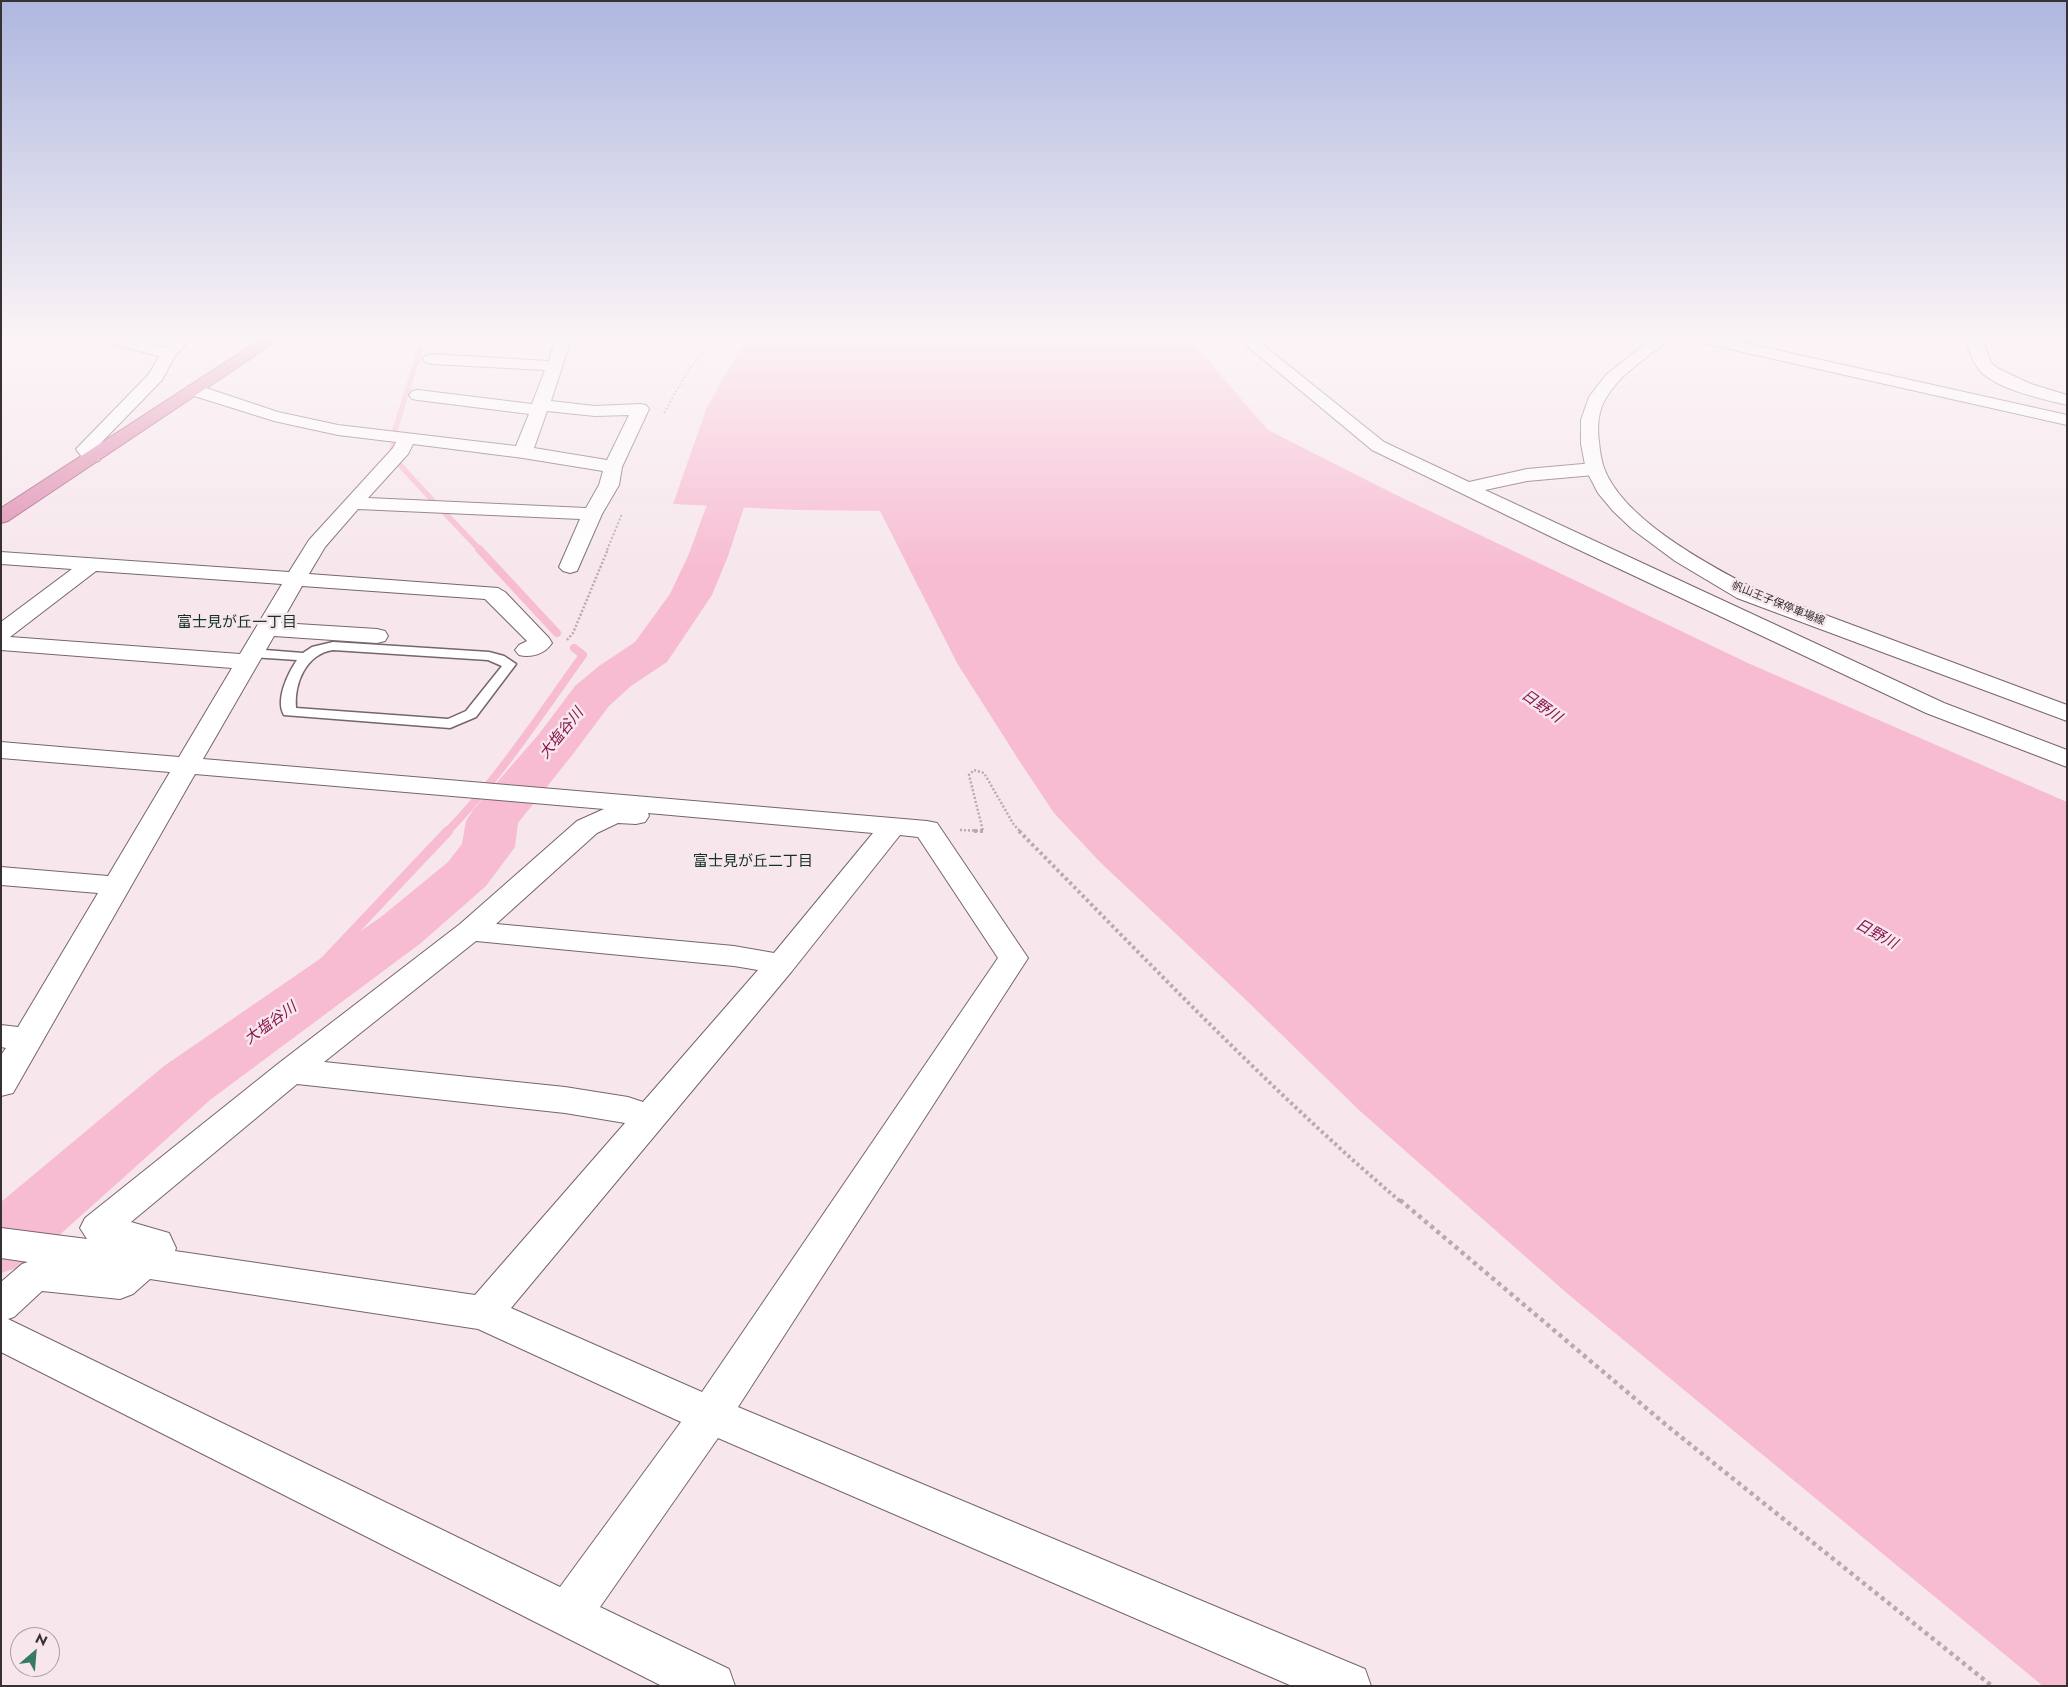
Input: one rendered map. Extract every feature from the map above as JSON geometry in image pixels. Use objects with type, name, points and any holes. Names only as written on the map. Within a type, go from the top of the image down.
[{"type":"highway","points":[[1,518],[156,415]]},
{"type":"street","points":[[92,457],[85,449],[118,415]]},
{"type":"street","points":[[271,415],[366,434],[523,452],[613,467]]},
{"type":"street","points":[[523,452],[537,415]]},
{"type":"street","points":[[570,566],[592,514],[609,485],[613,467],[637,415]]},
{"type":"street","points":[[1340,415],[1378,446],[1466,489],[1935,708],[2067,759]]},
{"type":"street","name":"帆山王子保停車場線","points":[[1592,415],[1588,425],[1594,469],[1601,483],[1613,498],[1648,532],[1702,570],[1745,593],[2067,714]]},
{"type":"street","points":[[2044,415],[2067,420]]},
{"type":"street","points":[[1,1084],[14,1038],[117,886],[316,544],[401,450],[407,438]]},
{"type":"street","points":[[1466,489],[1527,475],[1594,469]]},
{"type":"street","points":[[352,503],[592,514]]},
{"type":"street","points":[[1,558],[295,578],[490,594],[497,597],[541,643],[527,650]]},
{"type":"street","points":[[1,633],[91,565]]},
{"type":"street","points":[[266,629],[378,636]]},
{"type":"street","points":[[1,643],[249,658]]},
{"type":"street","points":[[1,750],[186,767],[465,788],[927,829],[1013,958],[710,1415],[569,1614]]},
{"type":"street","points":[[1,1305],[35,1275],[120,1283],[158,1248],[156,1244],[98,1228],[470,931],[588,827],[600,820],[614,816],[674,818],[724,812]]},
{"type":"street","points":[[483,1313],[781,964],[892,827]]},
{"type":"street","points":[[1,876],[117,886]]},
{"type":"street","points":[[470,931],[734,956],[781,964]]},
{"type":"street","points":[[291,1072],[565,1100],[628,1110],[650,1118]]},
{"type":"street","points":[[19,1245],[483,1313],[710,1415],[1348,1686]]},
{"type":"street","points":[[1,1333],[712,1686]]},
{"type":"lane","points":[[249,658],[307,657],[317,649],[333,646],[488,656],[509,664],[471,714],[458,722],[443,725],[289,712],[287,705],[295,672],[307,657]]},
{"type":"path","points":[[927,829],[983,831],[968,775],[974,770],[984,772],[1014,825],[1192,1007],[1345,1154],[1665,1424],[1992,1686]]},
{"type":"water","name":"日野川","points":[[704,415],[1255,415],[1268,430],[1390,492],[1750,664],[2067,802],[2067,1686],[2043,1686],[1569,1295],[1360,1111],[1100,862],[1054,813],[957,663],[880,511],[796,510],[673,504]]},
{"type":"waterway","points":[[394,433],[400,415]]},
{"type":"waterway","name":"大塩谷川","points":[[1,1244],[187,1083],[401,930],[467,874],[488,847],[492,821],[556,744],[592,696],[615,676],[651,652],[691,595],[708,556],[739,467],[758,443]]},
{"type":"waterway","points":[[392,450],[393,445]]},
{"type":"waterway","points":[[400,465],[436,504]]},
{"type":"waterway","points":[[442,510],[480,550]]},
{"type":"waterway","points":[[479,549],[557,633]]},
{"type":"waterway","points":[[447,832],[502,768],[583,655],[574,648]]},
{"type":"waterway","points":[[261,1029],[448,831]]},
{"type":"district","name":"富士見が丘一丁目","points":[[237,623]]},
{"type":"district","name":"富士見が丘二丁目","points":[[753,862]]}]
